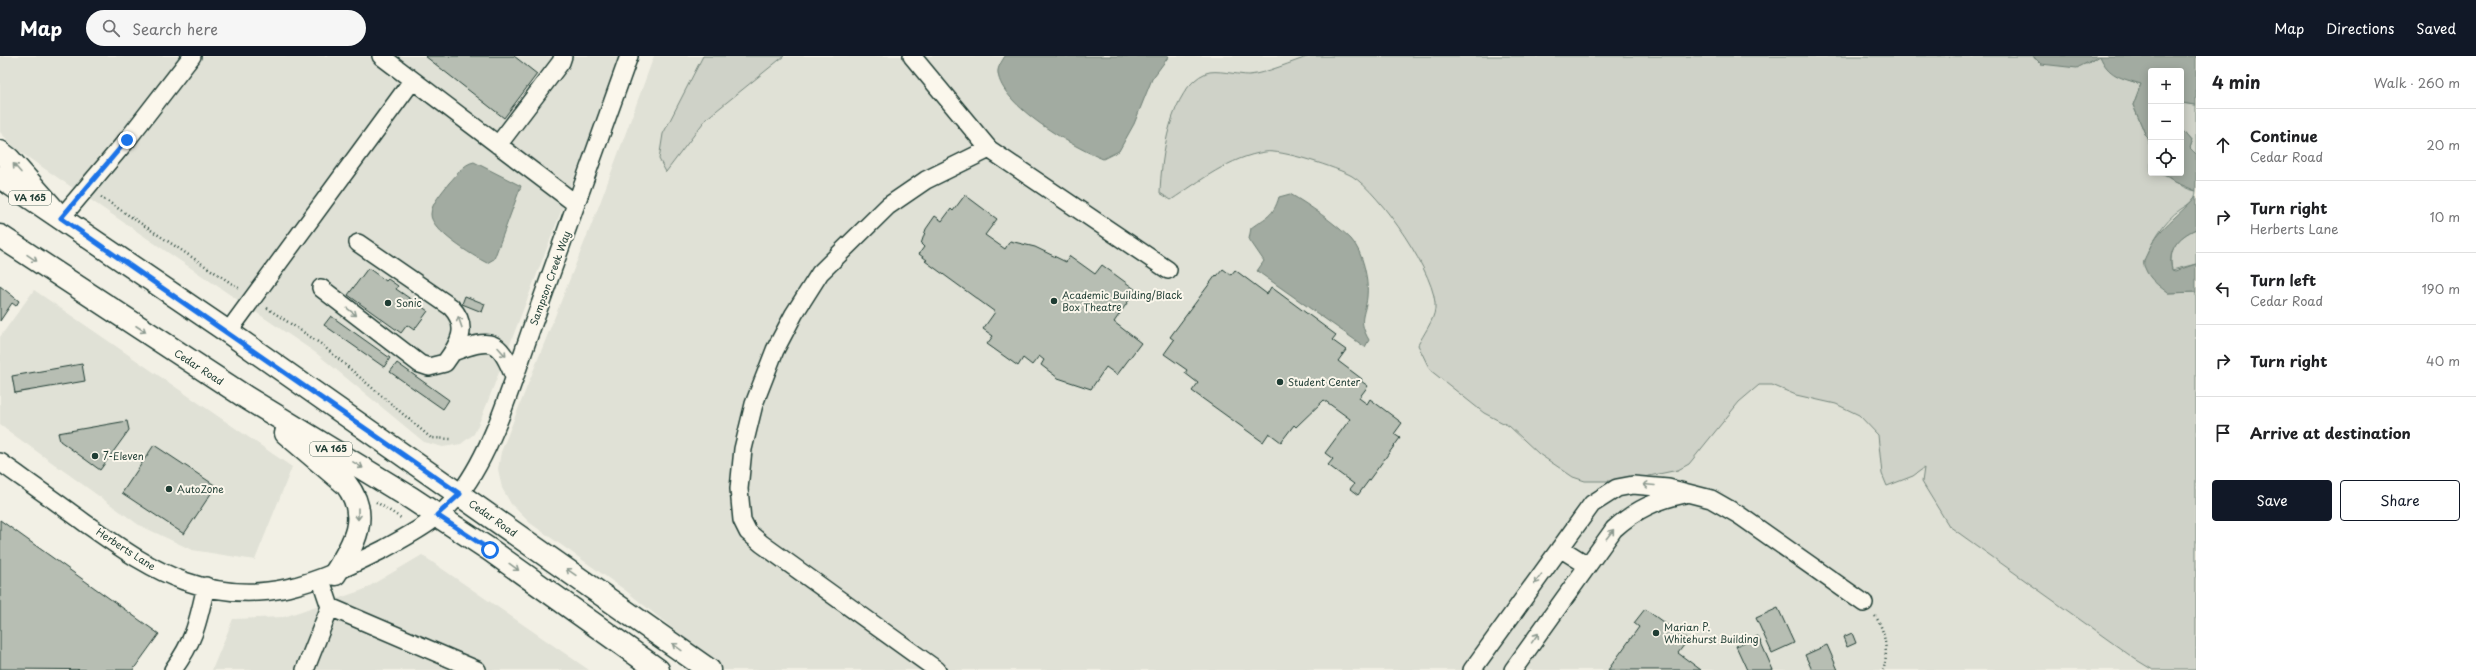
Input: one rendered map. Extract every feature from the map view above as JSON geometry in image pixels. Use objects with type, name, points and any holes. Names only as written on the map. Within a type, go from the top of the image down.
[{"type":"main road","points":[[0,152],[9,159],[61,218]]},
{"type":"main road","name":"Cedar Road","points":[[0,177],[228,332],[709,670]]},
{"type":"main road","name":"Cedar Road","points":[[0,236],[247,398],[437,515],[490,550],[658,670]]},
{"type":"main road","points":[[247,398],[310,455],[336,474],[354,494],[358,507],[358,528],[350,550],[328,577]]},
{"type":"street","points":[[61,218],[127,140],[192,56]]},
{"type":"street","points":[[380,56],[576,204]]},
{"type":"street","points":[[498,145],[561,62],[563,56]]},
{"type":"street","name":"Sampson Creek Way","points":[[460,494],[486,450],[514,377],[629,56]]},
{"type":"street","points":[[912,56],[989,149],[1168,270]]},
{"type":"street","points":[[228,332],[283,254],[412,81]]},
{"type":"street","points":[[937,670],[748,532],[742,520],[739,489],[743,449],[754,404],[775,350],[820,273],[888,206],[926,180],[989,149]]},
{"type":"street","points":[[321,288],[420,364],[438,367],[445,363],[461,337],[462,329],[457,314],[451,307],[358,243]]},
{"type":"street","points":[[453,352],[474,344],[490,344],[503,352],[514,377]]},
{"type":"street","name":"Herberts Lane","points":[[0,462],[137,559],[162,572],[206,586],[242,592],[269,592],[328,577],[412,534],[437,515],[460,494]]},
{"type":"street","points":[[1472,670],[1592,504],[1617,488],[1633,485],[1650,485],[1711,499],[1739,515],[1864,603]]},
{"type":"street","points":[[1513,670],[1614,529],[1628,516],[1644,506],[1687,493]]},
{"type":"street","points":[[1560,548],[1587,566]]},
{"type":"street","points":[[305,670],[330,607],[328,577]]},
{"type":"street","points":[[173,670],[188,650],[196,632],[206,586]]},
{"type":"street","points":[[330,607],[477,670]]},
{"type":"path","points":[[86,187],[321,344],[431,438],[451,439]]},
{"type":"path","points":[[370,498],[401,518]]},
{"type":"path","points":[[1864,603],[1879,621],[1884,642],[1885,664],[1883,670]]},
{"type":"shaded area","points":[[0,56],[621,56],[474,434],[461,444],[443,447],[424,442],[316,353],[17,150],[0,132]]},
{"type":"shaded area","points":[[654,56],[2131,56],[2148,70],[2148,176],[2184,176],[2184,99],[2196,111],[2196,670],[724,670],[625,590],[530,523],[511,504],[502,488],[498,469],[501,452],[600,203]]},
{"type":"shaded area","points":[[703,56],[784,56],[706,119],[666,172],[659,159],[663,134]]},
{"type":"shaded area","points":[[1005,56],[1169,56],[1152,79],[1134,124],[1119,151],[1103,159],[1058,136],[1025,112],[1012,99],[1002,86],[998,73],[999,67]]},
{"type":"shaded area","points":[[1310,56],[2033,56],[2035,59],[2087,64],[2100,56],[2111,71],[2128,80],[2141,84],[2133,105],[2148,141],[2148,176],[2166,176],[2184,187],[2196,191],[2192,202],[2175,214],[2158,233],[2147,255],[2144,265],[2168,293],[2196,292],[2196,670],[2153,670],[2135,659],[1949,526],[1922,482],[1924,468],[1913,476],[1887,486],[1882,474],[1878,435],[1859,415],[1836,404],[1796,395],[1772,385],[1759,385],[1739,402],[1689,464],[1678,470],[1625,481],[1585,481],[1573,477],[1539,454],[1509,426],[1484,413],[1430,370],[1418,345],[1430,323],[1435,309],[1434,295],[1428,277],[1418,258],[1391,217],[1377,199],[1352,176],[1322,164],[1295,156],[1283,153],[1265,152],[1228,164],[1171,200],[1160,193],[1163,162],[1170,126],[1184,93],[1194,81],[1210,72],[1249,75],[1271,70]]},
{"type":"shaded area","points":[[2033,56],[2100,56],[2077,68],[2041,64]]},
{"type":"shaded area","points":[[2100,56],[2196,56],[2196,105],[2184,103],[2184,68],[2148,68],[2148,141],[2133,105],[2141,84],[2121,78],[2111,72],[2103,63]]},
{"type":"shaded area","points":[[2184,103],[2196,105],[2196,154],[2190,148],[2192,142],[2184,133]]},
{"type":"shaded area","points":[[2184,133],[2192,142],[2190,148],[2196,154],[2196,191],[2175,182],[2167,176],[2184,176]]},
{"type":"shaded area","points":[[474,162],[521,186],[494,259],[487,263],[463,249],[445,235],[437,227],[431,214],[435,202],[449,183],[463,167]]},
{"type":"shaded area","points":[[1290,194],[1338,227],[1351,239],[1359,251],[1364,266],[1367,283],[1367,297],[1363,327],[1369,340],[1365,347],[1257,271],[1264,261],[1249,239],[1251,228],[1272,212],[1279,197]]},
{"type":"shaded area","points":[[2196,196],[2196,229],[2184,236],[2175,245],[2171,256],[2171,263],[2172,270],[2175,271],[2196,264],[2196,292],[2168,293],[2149,276],[2144,266],[2144,261],[2157,236]]},
{"type":"shaded area","points":[[2196,229],[2196,264],[2172,270],[2171,256],[2175,245],[2189,232]]},
{"type":"shaded area","points":[[34,290],[292,467],[255,560],[192,550],[139,525],[0,425],[0,337]]},
{"type":"shaded area","points":[[422,555],[589,670],[212,670],[233,619],[284,617],[363,590]]},
{"type":"building","points":[[425,56],[514,56],[537,74],[504,118]]},
{"type":"building","name":"Academic Building/Black Box Theatre","points":[[965,195],[997,219],[985,235],[1005,249],[1010,241],[1035,247],[1066,262],[1070,256],[1095,274],[1102,265],[1136,290],[1114,322],[1141,343],[1117,375],[1106,367],[1091,389],[1058,378],[1041,365],[1044,360],[1039,356],[1032,365],[1023,358],[1018,366],[987,344],[993,336],[983,329],[995,312],[925,261],[927,260],[919,254],[924,247],[921,244],[926,229],[935,216],[942,221],[951,209],[953,211]]},
{"type":"building","name":"Sonic","points":[[368,268],[386,281],[388,279],[398,286],[396,289],[428,311],[414,330],[407,325],[401,333],[348,295]]},
{"type":"building","name":"Student Center","points":[[1223,269],[1231,275],[1235,270],[1267,294],[1271,287],[1336,335],[1332,340],[1346,350],[1338,361],[1362,379],[1361,381],[1368,386],[1359,398],[1367,404],[1370,399],[1402,423],[1394,434],[1400,438],[1358,495],[1350,489],[1354,484],[1328,465],[1333,459],[1325,453],[1350,419],[1324,400],[1296,427],[1294,425],[1281,442],[1269,433],[1263,442],[1192,391],[1198,383],[1185,373],[1187,370],[1164,354],[1174,340],[1170,337],[1216,275],[1217,276]]},
{"type":"building","points":[[0,286],[19,301],[16,306],[12,303],[0,321]]},
{"type":"building","points":[[465,296],[485,304],[482,312],[462,304]]},
{"type":"building","points":[[331,316],[390,358],[384,367],[324,325]]},
{"type":"building","points":[[397,363],[449,400],[443,409],[390,372]]},
{"type":"building","points":[[82,364],[85,381],[15,393],[12,376]]},
{"type":"building","name":"7-Eleven","points":[[127,421],[129,430],[100,470],[60,441],[58,433]]},
{"type":"building","name":"AutoZone","points":[[154,445],[216,486],[184,534],[122,493]]},
{"type":"building","points":[[0,520],[159,634],[133,670],[0,669]]},
{"type":"building","points":[[1778,608],[1794,643],[1772,653],[1756,618]]},
{"type":"building","name":"Marian P. Whitehurst Building","points":[[1645,609],[1688,640],[1678,653],[1701,670],[1608,670],[1639,627],[1634,623]]},
{"type":"building","points":[[1852,633],[1856,643],[1847,647],[1843,637]]},
{"type":"building","points":[[1758,636],[1773,670],[1747,670],[1736,646]]},
{"type":"building","points":[[1827,645],[1838,670],[1812,670],[1805,655]]},
{"type":"place","name":"Academic Building/Black Box Theatre","points":[[1054,301]]},
{"type":"place","name":"Sonic","points":[[388,303]]},
{"type":"place","name":"Student Center","points":[[1280,382]]},
{"type":"place","name":"7-Eleven","points":[[95,456]]},
{"type":"place","name":"AutoZone","points":[[169,489]]},
{"type":"place","name":"Marian P. Whitehurst Building","points":[[1656,633]]},
{"type":"route","points":[[127,140],[61,218],[228,332],[460,494],[437,515],[490,550]]}]
